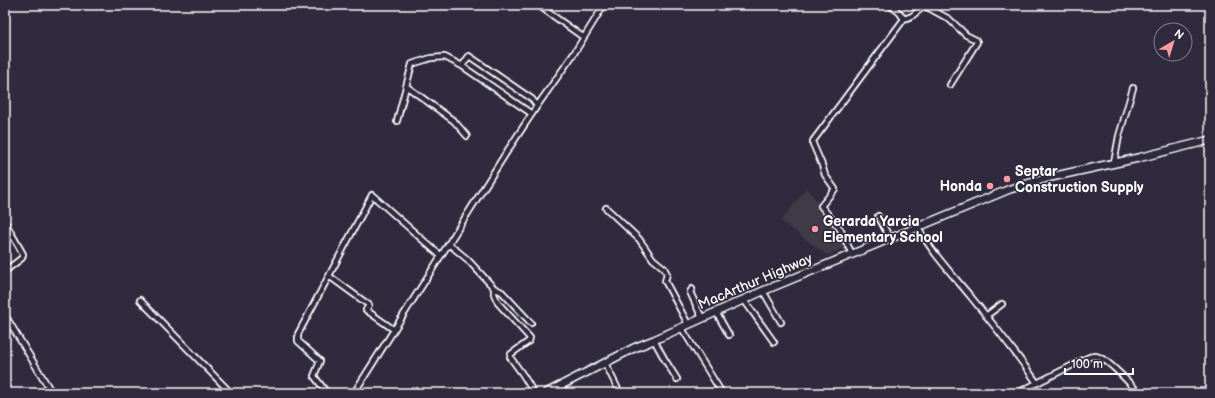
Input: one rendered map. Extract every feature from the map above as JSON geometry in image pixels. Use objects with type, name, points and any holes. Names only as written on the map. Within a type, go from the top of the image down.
[{"type":"highway","name":"MacArthur Highway","points":[[546,393],[634,348],[763,291],[917,226],[1023,184],[1060,174],[1114,163],[1210,140]]},
{"type":"street","points":[[538,5],[583,37]]},
{"type":"street","points":[[354,393],[393,329],[450,244],[537,106],[573,55],[604,5]]},
{"type":"street","points":[[889,5],[899,12],[904,20]]},
{"type":"street","points":[[852,254],[840,229],[821,206],[835,189],[824,175],[813,141],[904,20],[922,8],[928,7],[949,19],[966,35],[977,42],[950,85]]},
{"type":"street","points":[[462,66],[469,56],[532,99],[537,106]]},
{"type":"street","points":[[398,121],[412,64],[431,58],[445,57],[462,66],[532,114]]},
{"type":"street","points":[[406,86],[454,122],[467,136]]},
{"type":"street","points":[[1114,163],[1119,136],[1133,88]]},
{"type":"street","points":[[326,393],[314,376],[320,361],[298,341],[298,334],[372,195],[441,256]]},
{"type":"street","points":[[606,208],[639,239],[653,259],[666,271],[667,274],[665,281],[684,326],[722,393]]},
{"type":"street","points":[[878,216],[890,238]]},
{"type":"street","points":[[5,222],[23,254],[22,258],[5,271]]},
{"type":"street","points":[[917,226],[937,256],[1016,354],[1037,383]]},
{"type":"street","points":[[450,244],[494,288],[502,292],[531,323]]},
{"type":"street","points":[[329,276],[369,306],[366,310],[393,329]]},
{"type":"street","points":[[494,288],[494,298],[498,304],[530,338],[529,341],[510,357],[534,393]]},
{"type":"street","points":[[692,289],[690,292],[702,318]]},
{"type":"street","points":[[763,291],[781,322]]},
{"type":"street","points":[[140,300],[231,393]]},
{"type":"street","points":[[744,300],[774,342]]},
{"type":"street","points":[[986,316],[1002,304]]},
{"type":"street","points":[[716,312],[728,335]]},
{"type":"street","points":[[5,315],[52,393]]},
{"type":"street","points":[[654,340],[677,379]]},
{"type":"street","points":[[1017,393],[1086,358],[1095,356],[1107,362],[1139,393]]},
{"type":"street","points":[[605,363],[620,393]]},
{"type":"shaded area","name":"Gerarda Yarcia Elementary School","points":[[807,188],[844,236],[847,247],[827,255],[781,221]]},
{"type":"place","name":"Septar Construction Supply","points":[[1007,179]]},
{"type":"place","name":"Honda","points":[[990,186]]},
{"type":"place","name":"Gerarda Yarcia Elementary School","points":[[815,229]]}]
